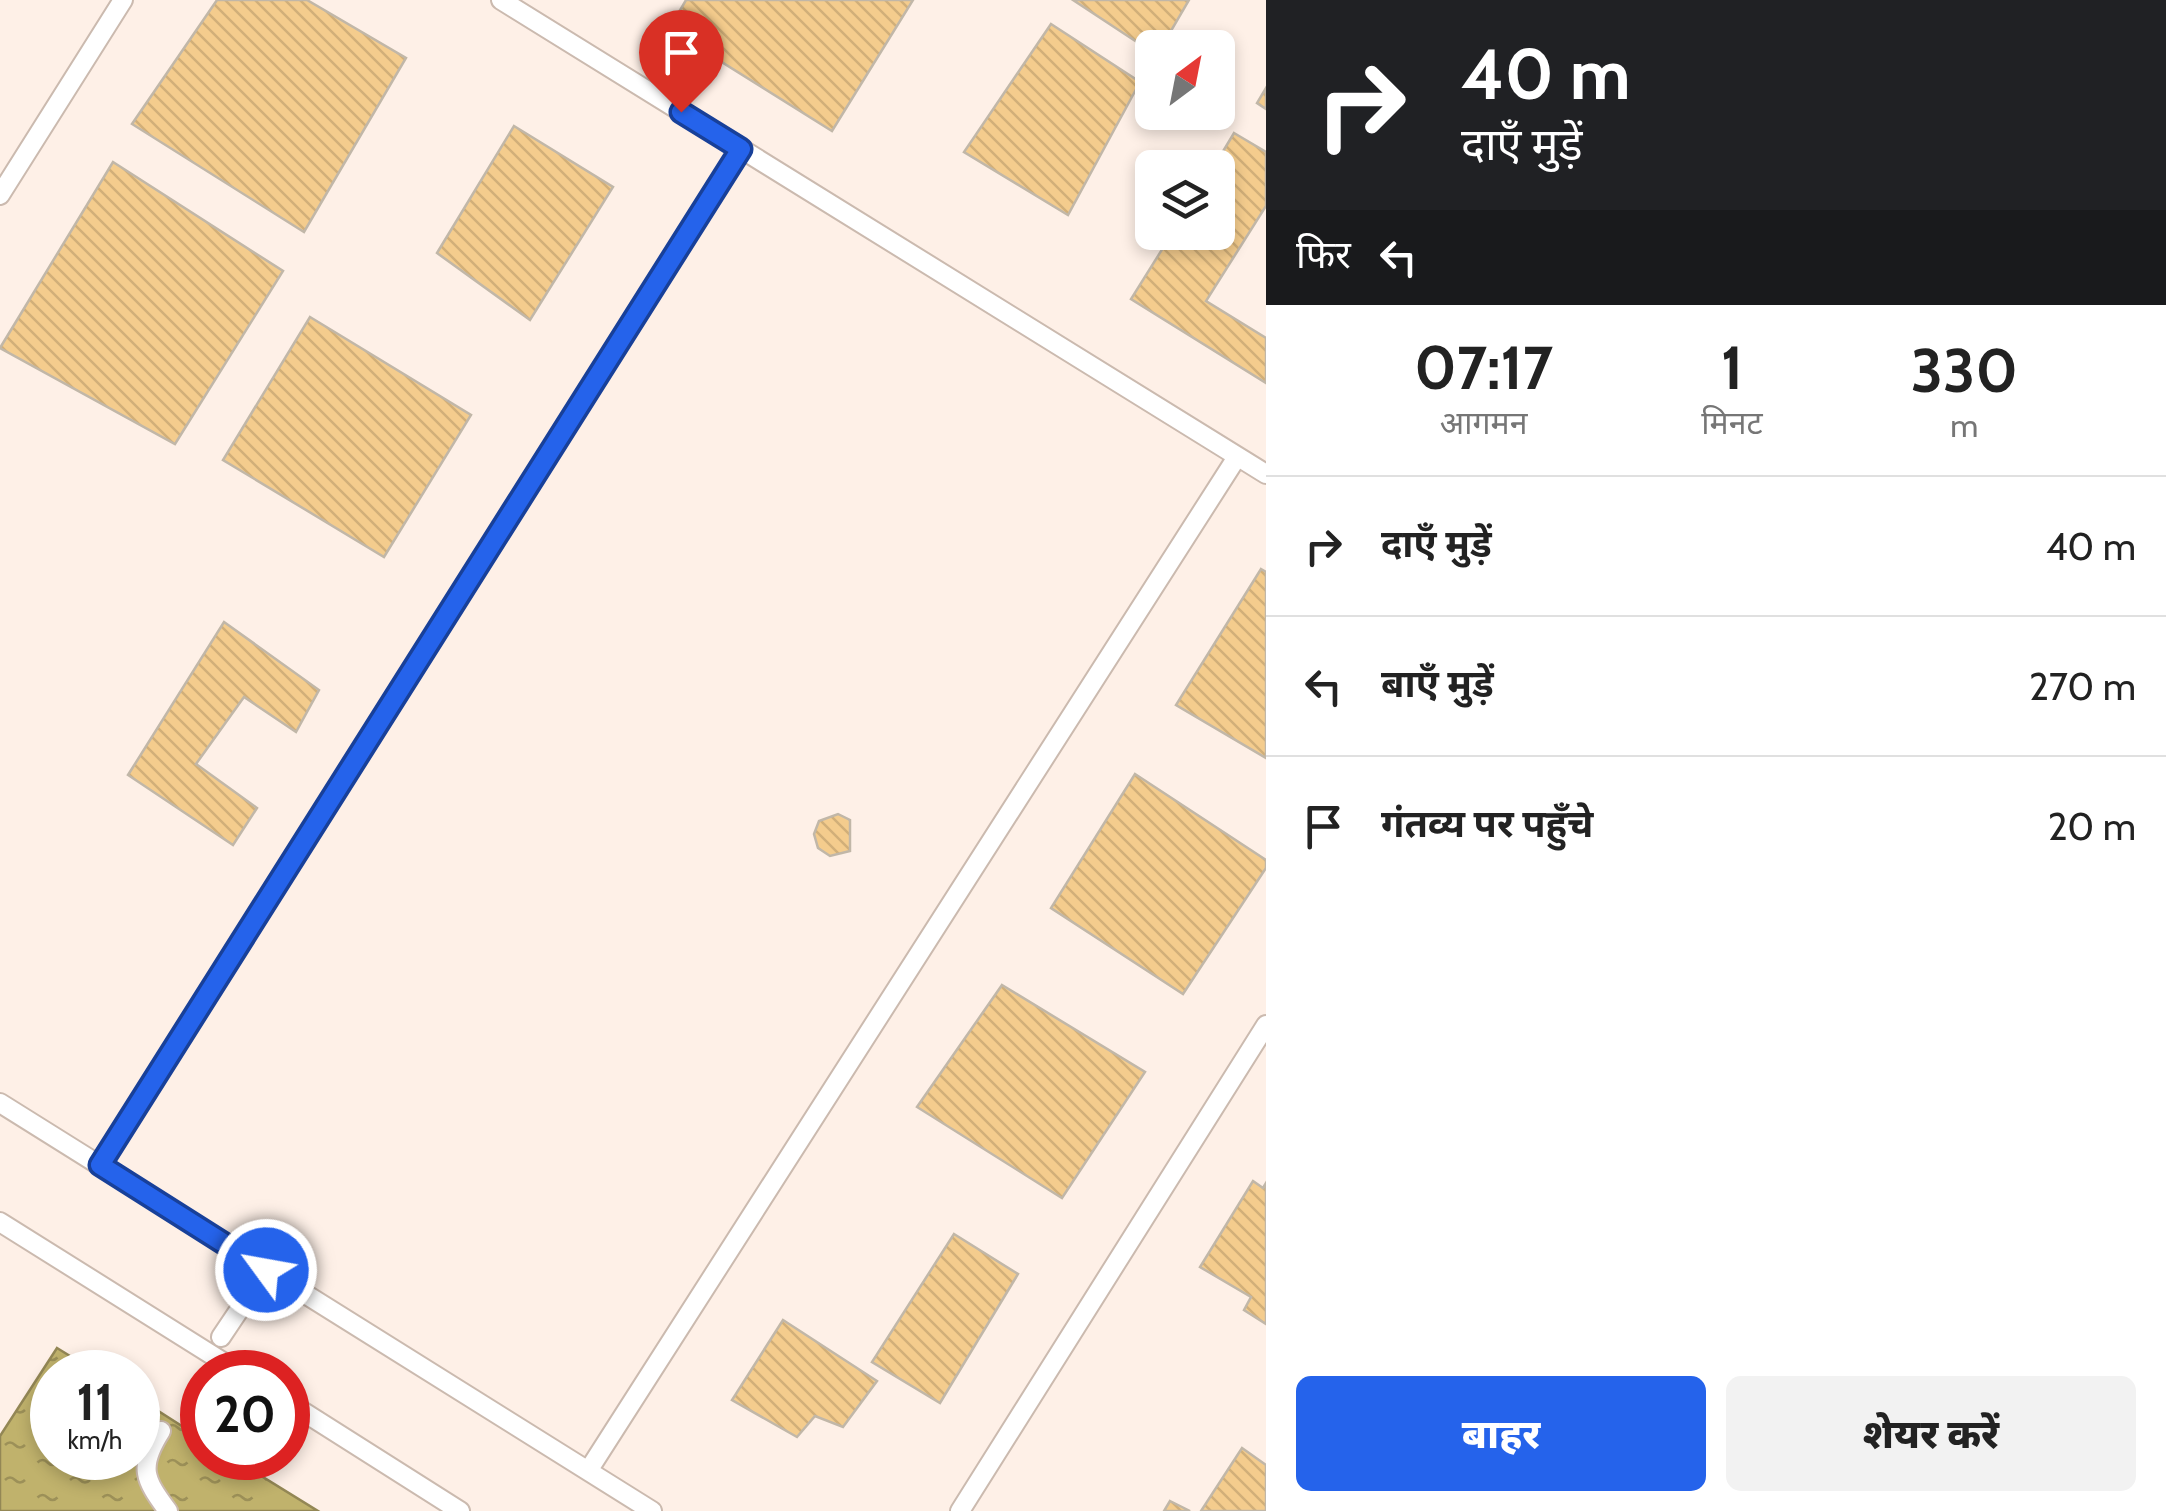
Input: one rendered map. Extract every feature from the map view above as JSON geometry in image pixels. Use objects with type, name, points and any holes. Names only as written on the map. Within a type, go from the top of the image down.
[{"type":"lane","points":[[0,195],[123,0]]},
{"type":"lane","points":[[501,0],[1266,474]]},
{"type":"lane","points":[[100,1165],[741,149]]},
{"type":"lane","points":[[588,1471],[1237,457]]},
{"type":"lane","points":[[960,1511],[1266,1025]]},
{"type":"lane","points":[[0,1103],[652,1511]]},
{"type":"lane","points":[[0,1222],[204,1350]]},
{"type":"lane","points":[[220,1337],[266,1270]]},
{"type":"lane","points":[[310,1416],[460,1511]]},
{"type":"lane","points":[[161,1430],[148,1452],[145,1470],[148,1484],[168,1511]]},
{"type":"water","points":[[30,1390],[30,1480],[160,1480],[160,1412],[180,1425],[180,1480],[268,1480],[318,1511],[0,1511],[0,1436]]},
{"type":"building","points":[[217,0],[307,0],[406,58],[304,232],[132,124]]},
{"type":"building","points":[[686,0],[913,0],[832,131],[669,29]]},
{"type":"building","points":[[1073,0],[1189,0],[1172,30],[1135,30],[1135,41]]},
{"type":"building","points":[[1051,24],[1135,79],[1135,91],[1068,215],[964,152]]},
{"type":"building","points":[[1266,88],[1266,109],[1257,103]]},
{"type":"building","points":[[514,126],[613,187],[530,320],[437,253]]},
{"type":"building","points":[[1234,133],[1266,152],[1266,206],[1206,301],[1266,338],[1266,383],[1131,299],[1162,250],[1235,250],[1235,150],[1224,150]]},
{"type":"building","points":[[113,162],[283,271],[175,444],[0,348]]},
{"type":"building","points":[[310,317],[471,415],[384,557],[223,460]]},
{"type":"building","points":[[1261,569],[1266,572],[1266,758],[1176,705]]},
{"type":"building","points":[[224,622],[319,690],[296,732],[244,697],[196,764],[257,808],[233,845],[128,775]]},
{"type":"building","points":[[1135,774],[1266,860],[1266,868],[1183,994],[1051,908]]},
{"type":"building","points":[[838,814],[850,820],[850,851],[830,856],[818,848],[814,834],[819,821]]},
{"type":"building","points":[[1002,985],[1145,1072],[1062,1198],[917,1107]]},
{"type":"building","points":[[1253,1181],[1263,1188],[1266,1183],[1266,1324],[1244,1310],[1251,1297],[1200,1267]]},
{"type":"building","points":[[954,1234],[1018,1274],[940,1403],[872,1362]]},
{"type":"building","points":[[783,1320],[877,1381],[843,1427],[815,1416],[797,1437],[732,1400]]},
{"type":"building","points":[[1242,1448],[1266,1465],[1266,1511],[1201,1511]]},
{"type":"building","points":[[1170,1501],[1190,1511],[1164,1511]]},
{"type":"route","points":[[266,1270],[100,1165],[741,149],[681,112]]}]
